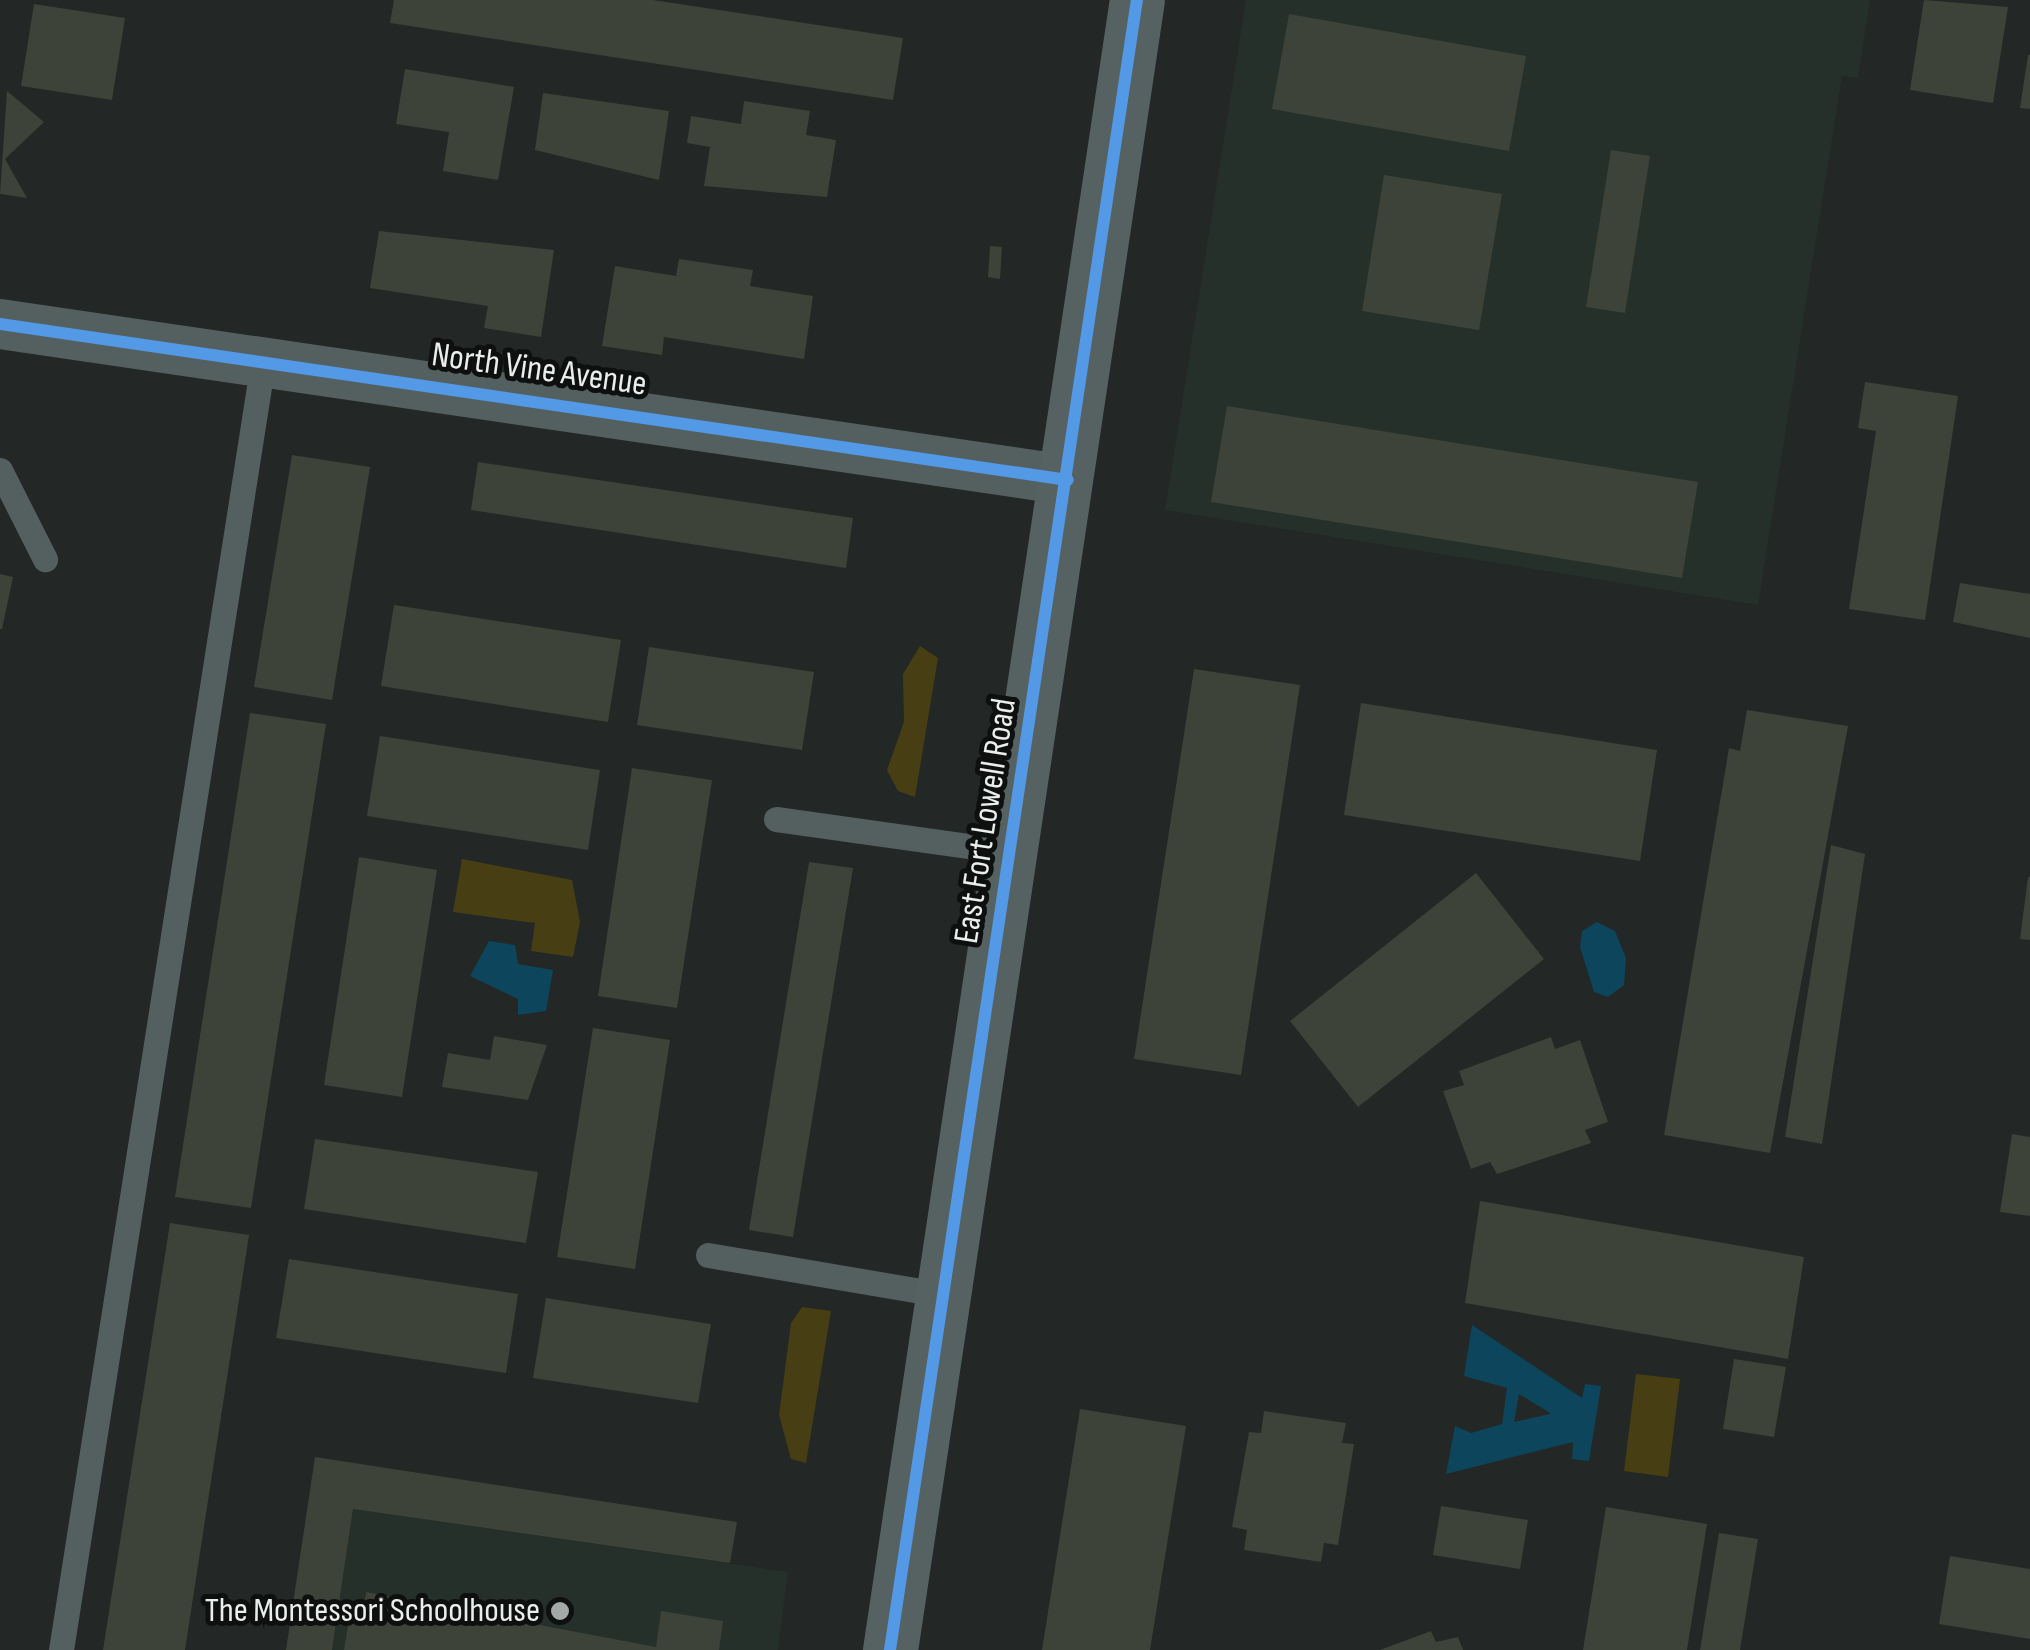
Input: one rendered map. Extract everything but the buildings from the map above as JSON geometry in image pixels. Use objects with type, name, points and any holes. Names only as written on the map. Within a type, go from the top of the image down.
[{"type":"main road","name":"East Fort Lowell Road","points":[[890,1650],[1137,0]]},
{"type":"street","name":"North Vine Avenue","points":[[0,324],[1068,480]]},
{"type":"lane","points":[[61,1650],[263,362]]},
{"type":"lane","points":[[0,470],[45,558]]},
{"type":"lane","points":[[776,818],[1012,852]]},
{"type":"lane","points":[[708,1256],[944,1295]]},
{"type":"shaded area","points":[[1246,0],[1870,0],[1858,78],[1842,76],[1758,605],[1165,510]]},
{"type":"shaded area","points":[[920,646],[938,658],[915,797],[898,791],[887,770],[904,722],[903,674]]},
{"type":"shaded area","points":[[462,859],[572,880],[580,922],[573,957],[531,951],[535,923],[453,912]]},
{"type":"shaded area","points":[[802,1307],[831,1311],[806,1463],[791,1459],[779,1415],[791,1323]]},
{"type":"shaded area","points":[[1636,1374],[1680,1379],[1668,1477],[1624,1471]]},
{"type":"shaded area","name":"The Montessori Schoolhouse","points":[[353,1509],[788,1572],[778,1650],[332,1650]]},
{"type":"water","points":[[1597,922],[1615,931],[1626,958],[1624,985],[1608,997],[1594,992],[1580,947],[1582,931]]},
{"type":"water","points":[[489,941],[515,945],[518,964],[553,970],[546,1011],[518,1015],[518,999],[470,976]]},
{"type":"water","points":[[1472,1325],[1582,1398],[1585,1384],[1601,1386],[1589,1461],[1572,1459],[1573,1442],[1446,1474],[1455,1426],[1471,1433],[1502,1424],[1507,1388],[1464,1376]],"holes":[[[1519,1394],[1550,1414],[1514,1422]]]},
{"type":"cycle path","points":[[890,1650],[1137,0]]},
{"type":"cycle path","points":[[0,324],[1068,480]]},
{"type":"place","name":"The Montessori Schoolhouse","points":[[560,1611]]}]
